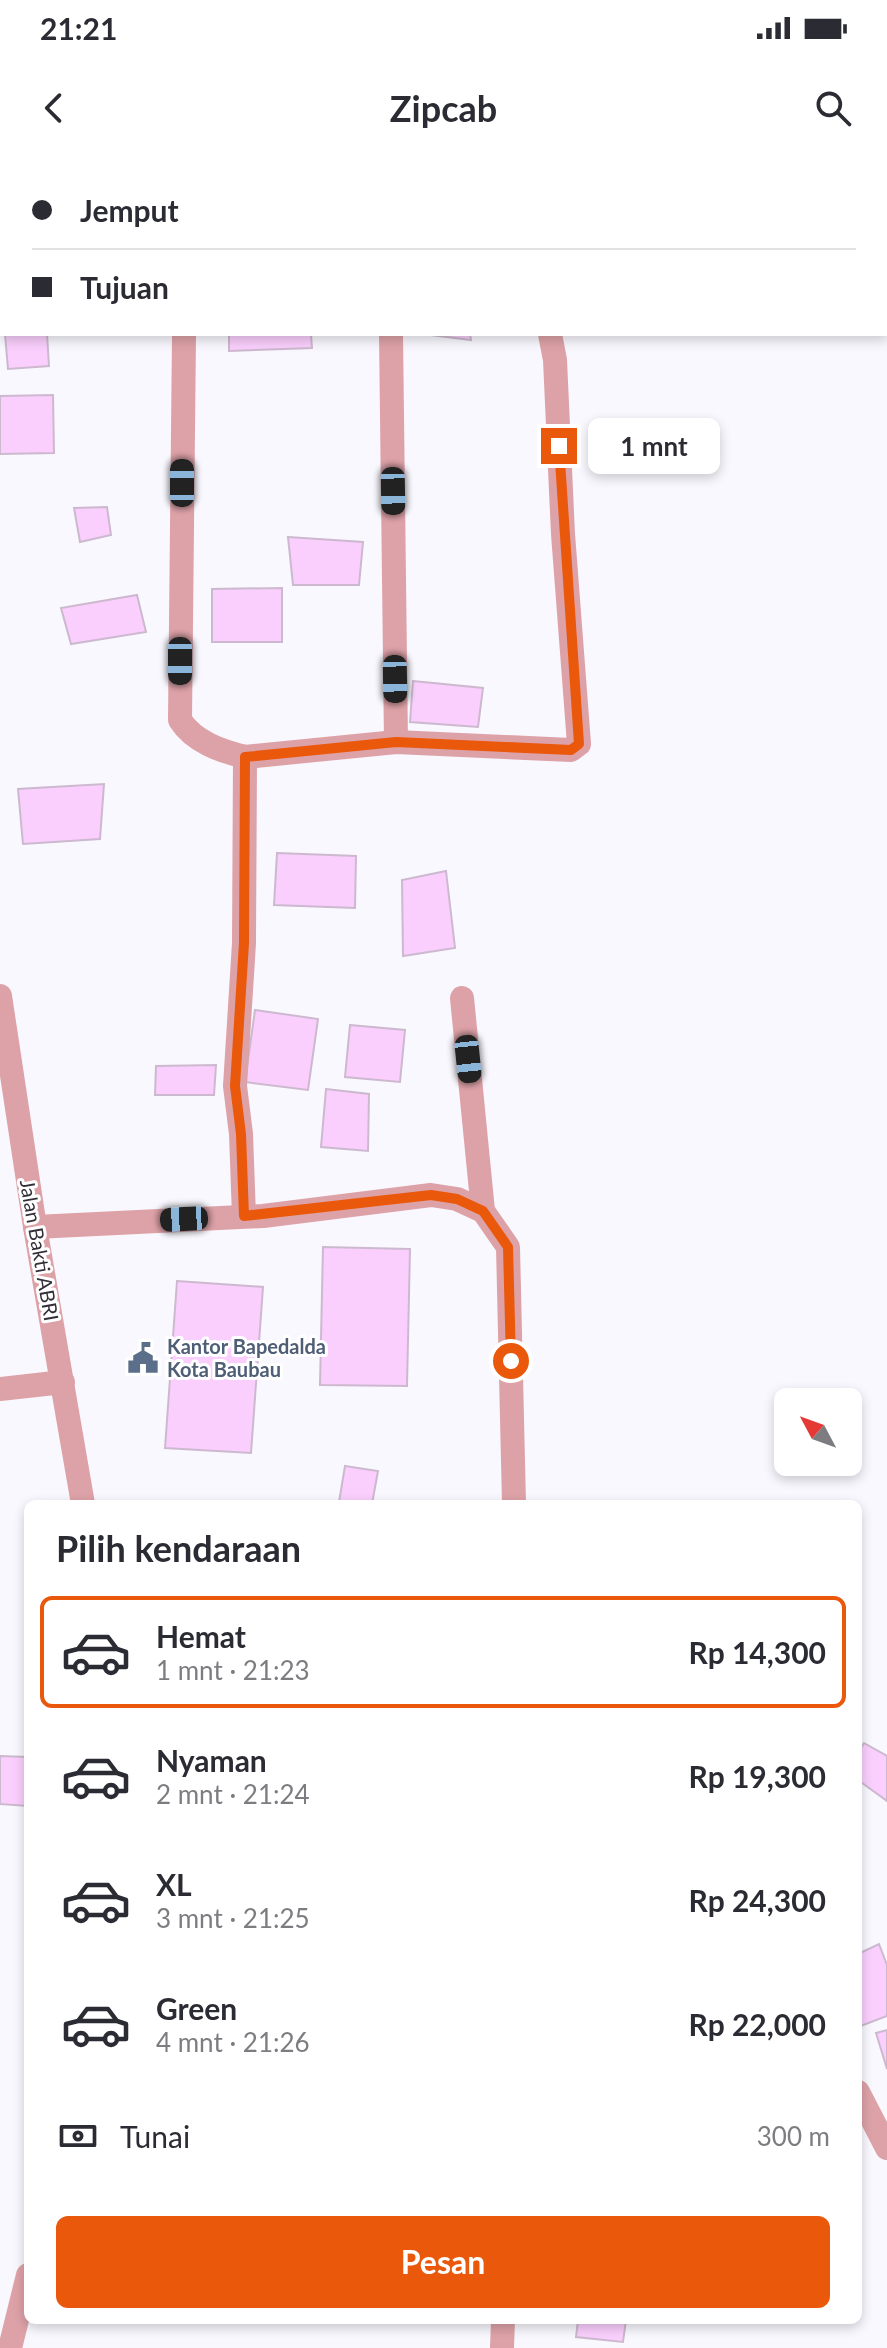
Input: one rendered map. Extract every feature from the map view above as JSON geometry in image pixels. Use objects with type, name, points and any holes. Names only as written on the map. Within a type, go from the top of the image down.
[{"type":"street","points":[[184,336],[180,720],[194,736],[224,752],[245,757],[396,742],[571,750],[579,744],[563,534],[555,360],[550,336]]},
{"type":"street","points":[[391,336],[396,742]]},
{"type":"street","points":[[244,1216],[241,1134],[235,1086],[244,943],[245,757]]},
{"type":"street","name":"Jalan Bakti ABRI","points":[[0,996],[35,1227],[82,1500]]},
{"type":"street","points":[[462,998],[483,1211],[508,1247],[514,1500]]},
{"type":"street","points":[[35,1227],[244,1216],[431,1195],[457,1199],[483,1211]]},
{"type":"street","points":[[0,1389],[63,1382]]},
{"type":"street","points":[[862,2100],[887,2148]]},
{"type":"street","points":[[10,2348],[24,2291]]},
{"type":"street","points":[[502,2348],[503,2324]]},
{"type":"building","points":[[5,336],[47,336],[49,366],[8,369]]},
{"type":"building","points":[[229,336],[311,336],[312,348],[229,351]]},
{"type":"building","points":[[439,336],[470,336],[471,340]]},
{"type":"building","points":[[53,395],[54,453],[0,454],[0,396]]},
{"type":"building","points":[[107,507],[111,535],[80,542],[74,508]]},
{"type":"building","points":[[288,537],[363,542],[359,585],[293,585]]},
{"type":"building","points":[[282,588],[282,642],[212,642],[212,589]]},
{"type":"building","points":[[137,595],[146,632],[71,644],[61,608]]},
{"type":"building","points":[[413,681],[483,688],[478,727],[410,722]]},
{"type":"building","points":[[104,784],[100,839],[23,844],[18,789]]},
{"type":"building","points":[[277,853],[356,856],[355,908],[274,905]]},
{"type":"building","points":[[446,871],[455,948],[403,956],[402,880]]},
{"type":"building","points":[[255,1010],[318,1019],[308,1090],[245,1082]]},
{"type":"building","points":[[350,1025],[405,1030],[400,1082],[345,1077]]},
{"type":"building","points":[[216,1065],[214,1095],[155,1095],[156,1066]]},
{"type":"building","points":[[326,1089],[369,1094],[368,1151],[321,1147]]},
{"type":"building","points":[[323,1247],[410,1249],[407,1386],[320,1385]]},
{"type":"building","points":[[177,1281],[263,1287],[251,1453],[165,1448]]},
{"type":"building","points":[[345,1466],[378,1471],[373,1500],[339,1500]]},
{"type":"building","points":[[864,1743],[887,1756],[887,1801],[862,1783]]},
{"type":"building","points":[[0,1756],[24,1757],[24,1806],[0,1804]]},
{"type":"building","points":[[879,1944],[887,1965],[887,2016],[862,2025],[862,1952]]},
{"type":"building","points":[[887,2030],[887,2069],[876,2033]]},
{"type":"building","points":[[578,2324],[625,2324],[623,2342],[576,2337]]},
{"type":"place","name":"Kantor Bapedalda Kota Baubau","points":[[143,1358]]},
{"type":"route","points":[[511,1361],[508,1247],[483,1211],[457,1199],[431,1195],[244,1216],[241,1134],[235,1086],[244,943],[245,757],[396,742],[571,750],[579,744],[559,446]]}]
